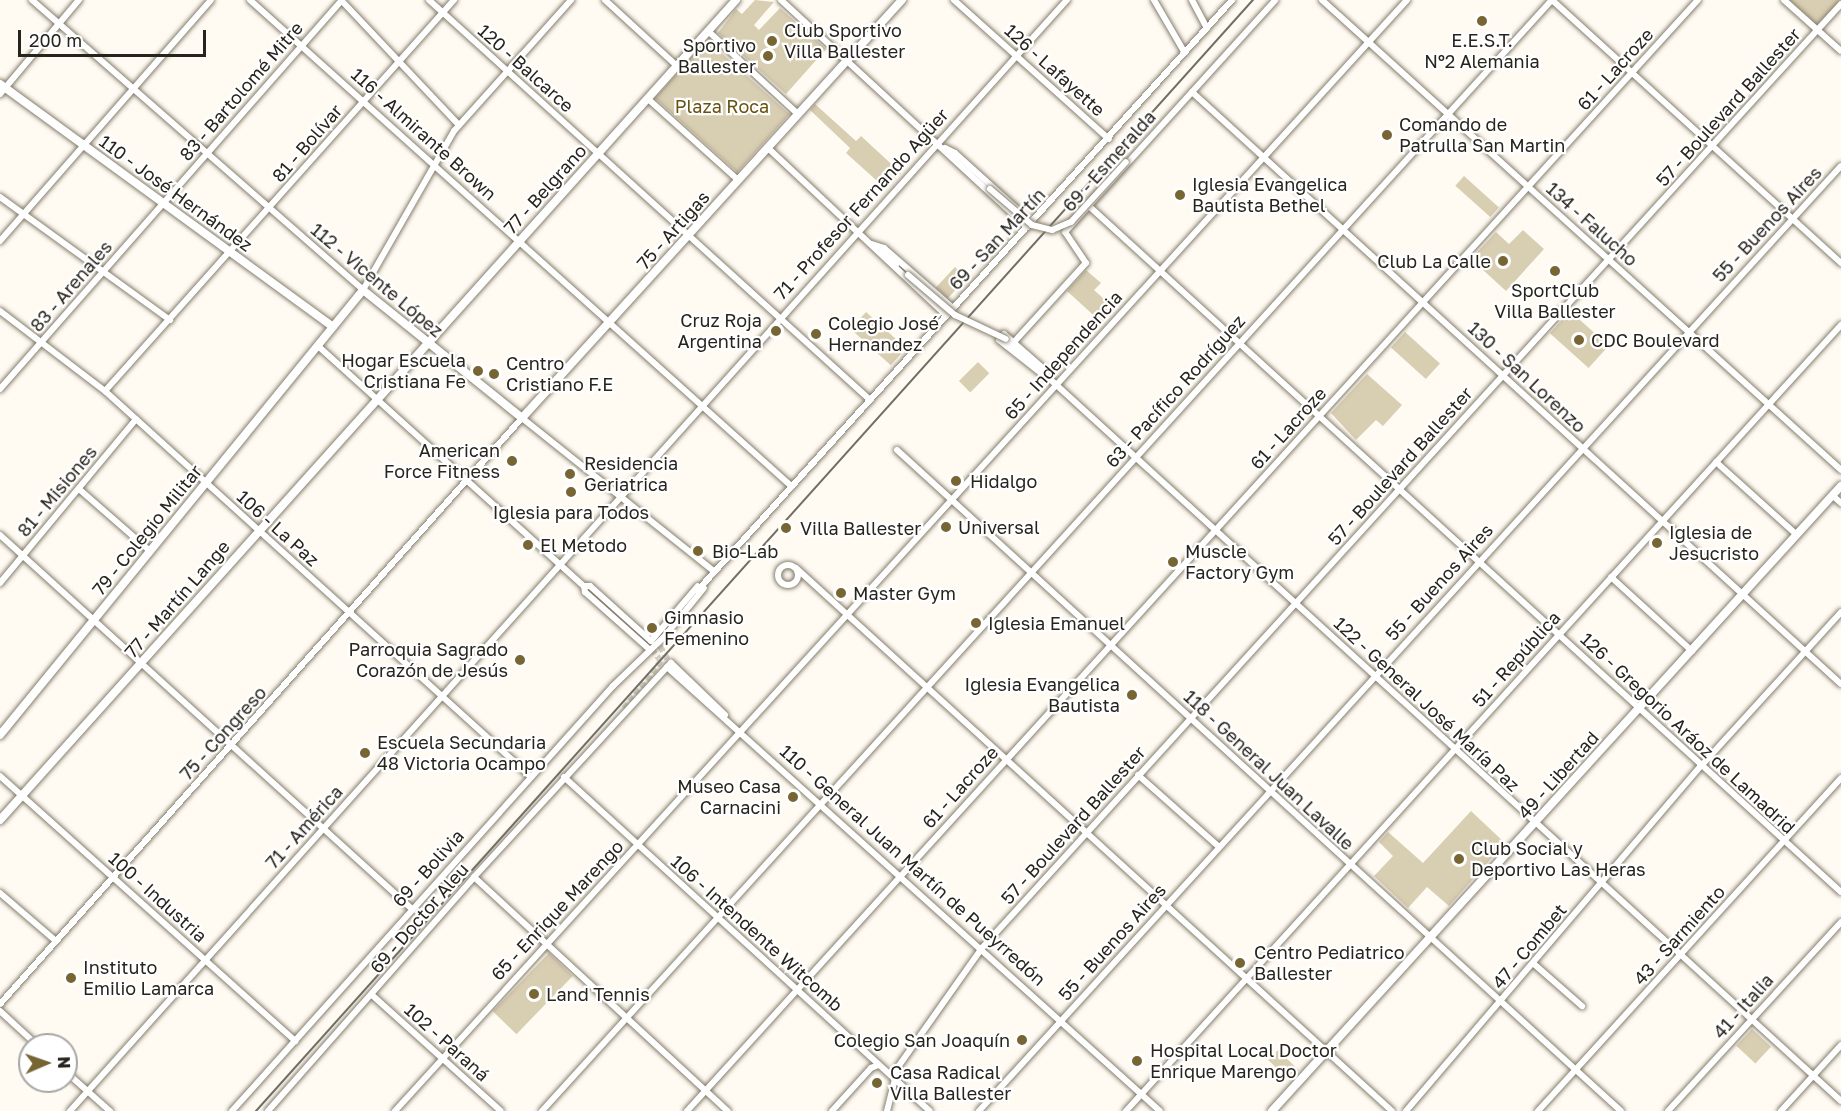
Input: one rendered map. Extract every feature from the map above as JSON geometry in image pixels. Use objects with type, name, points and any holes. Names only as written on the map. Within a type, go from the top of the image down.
[{"type":"street","name":"112 - Vicente López","points":[[32,0],[363,290],[619,495],[711,574]]},
{"type":"street","points":[[2,88],[79,0]]},
{"type":"street","points":[[0,241],[211,0]]},
{"type":"street","name":"116 - Almirante Brown","points":[[250,0],[519,239],[791,486]]},
{"type":"street","points":[[341,0],[459,124]]},
{"type":"street","name":"83 - Bartolomé Mitre","points":[[164,202],[341,0]]},
{"type":"street","name":"120 - Balcarce","points":[[429,0],[869,399]]},
{"type":"street","name":"81 - Bolívar","points":[[232,252],[398,60],[454,0]]},
{"type":"street","points":[[363,290],[459,124],[571,0]]},
{"type":"street","points":[[605,0],[676,65]]},
{"type":"street","name":"77 - Belgrano","points":[[376,398],[736,0]]},
{"type":"street","points":[[781,0],[1032,225],[1052,230],[1071,222],[1151,135]]},
{"type":"street","name":"75 - Artigas","points":[[468,482],[522,418],[902,0]]},
{"type":"street","name":"126 - Lafayette","points":[[954,0],[1109,139]]},
{"type":"street","name":"71 - Profesor Fernando Agüer","points":[[559,564],[778,318],[1067,0]]},
{"type":"street","points":[[1154,0],[1185,53]]},
{"type":"street","points":[[1192,0],[1207,28]]},
{"type":"street","name":"69 - San Martín","points":[[584,586],[590,586],[651,641],[869,399],[1109,139],[1232,0]]},
{"type":"street","name":"69 - Esmeralda","points":[[1014,342],[1086,262],[1064,234],[1275,0]]},
{"type":"street","name":"134 - Falucho","points":[[1322,0],[1841,470]]},
{"type":"street","name":"65 - Independencia","points":[[742,731],[1407,0]]},
{"type":"street","points":[[1552,0],[1841,263]]},
{"type":"street","name":"63 - Pacífico Rodríguez","points":[[542,1111],[1552,0]]},
{"type":"street","name":"61 - Lacroze","points":[[687,1111],[1698,0]]},
{"type":"street","points":[[1784,0],[1841,51]]},
{"type":"street","name":"57 - Boulevard Ballester","points":[[892,1077],[982,948],[1841,4]]},
{"type":"street","points":[[708,31],[798,114]]},
{"type":"street","name":"110 - José Hernández","points":[[2,88],[164,202],[333,327]]},
{"type":"street","name":"130 - San Lorenzo","points":[[1192,92],[1344,228],[1582,448],[1664,519],[1742,595],[1841,684]]},
{"type":"street","points":[[647,98],[738,180]]},
{"type":"street","points":[[768,148],[871,243],[955,315],[1006,339],[1045,375]]},
{"type":"street","points":[[944,148],[950,158],[1030,225]]},
{"type":"street","name":"55 - Buenos Aires","points":[[979,1111],[1218,846],[1841,166]]},
{"type":"street","points":[[0,197],[170,320]]},
{"type":"street","name":"83 - Arenales","points":[[0,389],[164,202]]},
{"type":"street","name":"126 - Gregorio Aráoz de Lamadrid","points":[[1090,207],[1841,892]]},
{"type":"street","points":[[871,243],[884,248],[953,308]]},
{"type":"street","points":[[871,243],[879,255],[946,315]]},
{"type":"street","points":[[105,391],[232,252]]},
{"type":"street","name":"79 - Colegio Militar","points":[[0,735],[363,290]]},
{"type":"street","name":"106 - La Paz","points":[[0,310],[43,340],[105,391],[530,776]]},
{"type":"street","name":"51 - República","points":[[1126,1111],[1841,325]]},
{"type":"street","name":"122 - General José María Paz","points":[[1045,375],[1044,370],[1004,334],[999,340],[1045,375],[1455,748],[1534,824],[1841,1101]]},
{"type":"street","points":[[318,346],[584,586],[585,592],[650,650]]},
{"type":"street","name":"77 - Martín Lange","points":[[0,820],[376,398]]},
{"type":"street","name":"81 - Misiones","points":[[0,583],[136,419]]},
{"type":"street","name":"118 - General Juan Lavalle","points":[[897,450],[1621,1111]]},
{"type":"street","points":[[1716,462],[1797,535]]},
{"type":"street","name":"75 - Congreso","points":[[0,1004],[468,482]]},
{"type":"street","name":"49 - Libertad","points":[[1272,1111],[1841,486]]},
{"type":"street","points":[[79,489],[149,550]]},
{"type":"street","points":[[1833,496],[1841,503]]},
{"type":"street","points":[[0,535],[233,744],[412,909]]},
{"type":"street","name":"71 - América","points":[[70,1111],[559,564]]},
{"type":"street","points":[[800,577],[787,585],[778,576],[784,566],[796,568],[800,577],[847,615],[1392,1111]]},
{"type":"street","name":"69 - San Martín","points":[[698,590],[711,574]]},
{"type":"street","name":"69 - San Martín","points":[[650,650],[706,586],[711,574]]},
{"type":"street","points":[[1611,577],[1692,651]]},
{"type":"street","name":"47 - Combet","points":[[1406,1111],[1502,1002],[1701,766],[1841,612]]},
{"type":"street","name":"69 - Bolivia","points":[[232,1111],[530,776],[650,650]]},
{"type":"street","name":"110 - General Juan Martín de Pueyrredón","points":[[669,665],[1160,1111]]},
{"type":"street","name":"69 - Doctor Aleu","points":[[270,1110],[474,877],[669,665]]},
{"type":"street","name":"69 - Doctor Aleu","points":[[594,744],[623,710]]},
{"type":"street","name":"65 - Enrique Marengo","points":[[395,1111],[742,731]]},
{"type":"street","points":[[1138,775],[1218,846]]},
{"type":"street","name":"100 - Industria","points":[[0,776],[295,1041]]},
{"type":"street","name":"106 - Intendente Witcomb","points":[[564,777],[930,1111]]},
{"type":"street","name":"43 - Sarmiento","points":[[1538,1111],[1841,778]]},
{"type":"street","points":[[474,877],[728,1111]]},
{"type":"street","points":[[0,893],[56,941]]},
{"type":"street","name":"41 - Italia","points":[[1668,1111],[1841,922]]},
{"type":"street","points":[[1534,964],[1582,1006]]},
{"type":"street","name":"102 - Paraná","points":[[372,995],[501,1111]]},
{"type":"street","points":[[0,1011],[24,1033]]},
{"type":"street","points":[[1781,1111],[1841,1045]]},
{"type":"street","points":[[832,1111],[871,1068],[879,1065]]},
{"type":"street","points":[[887,1111],[892,1077]]},
{"type":"street","points":[[78,1083],[110,1111]]},
{"type":"green space","name":"Club Sportivo Villa Ballester","points":[[755,0],[774,2],[754,25],[759,30],[780,8],[826,49],[786,94],[718,33],[736,9],[742,14]]},
{"type":"green space","points":[[1788,0],[1841,0],[1816,26]]},
{"type":"green space","name":"Plaza Roca","points":[[707,40],[789,114],[737,172],[655,98]]},
{"type":"green space","points":[[815,104],[856,141],[861,136],[901,173],[886,189],[846,153],[850,148],[810,110]]},
{"type":"green space","points":[[1464,176],[1499,207],[1490,217],[1455,186]]},
{"type":"green space","name":"Club La Calle","points":[[1523,230],[1544,249],[1506,291],[1471,259],[1496,232],[1509,244]]},
{"type":"green space","points":[[955,267],[967,278],[948,298],[936,287]]},
{"type":"green space","points":[[1086,270],[1101,283],[1094,290],[1115,309],[1102,323],[1067,291]]},
{"type":"green space","name":"CDC Boulevard","points":[[1570,311],[1609,346],[1589,368],[1550,333]]},
{"type":"green space","points":[[866,312],[906,348],[891,365],[851,329]]},
{"type":"green space","points":[[1405,332],[1440,363],[1426,379],[1391,348]]},
{"type":"green space","points":[[978,362],[989,373],[970,392],[959,381]]},
{"type":"green space","points":[[1367,374],[1402,405],[1383,426],[1376,420],[1356,440],[1331,413]]},
{"type":"green space","name":"Club Social y Deportivo Las Heras","points":[[1471,811],[1505,843],[1449,906],[1427,887],[1408,908],[1374,876],[1393,856],[1379,842],[1388,832],[1423,863]]},
{"type":"green space","name":"Land Tennis","points":[[549,953],[573,976],[516,1034],[493,1011]]},
{"type":"green space","points":[[1752,1029],[1771,1047],[1755,1064],[1736,1046]]},
{"type":"green space","points":[[1278,1050],[1299,1070],[1289,1080],[1268,1060]]},
{"type":"tunnel","points":[[584,586],[646,642],[661,661],[623,710]]},
{"type":"tunnel","points":[[672,667],[657,641],[688,602]]},
{"type":"railway","points":[[256,1111],[1253,0]]},
{"type":"place","name":"E.E.S.T. Nº2 Alemania","points":[[1482,21]]},
{"type":"place","name":"Club Sportivo Villa Ballester","points":[[772,41]]},
{"type":"place","name":"Sportivo Ballester","points":[[768,56]]},
{"type":"place","name":"Comando de Patrulla San Martin","points":[[1387,135]]},
{"type":"place","name":"Iglesia Evangelica Bautista Bethel","points":[[1180,195]]},
{"type":"place","name":"Club La Calle","points":[[1503,261]]},
{"type":"place","name":"SportClub Villa Ballester","points":[[1555,271]]},
{"type":"place","name":"Cruz Roja Argentina","points":[[776,331]]},
{"type":"place","name":"Colegio José Hernandez","points":[[816,334]]},
{"type":"place","name":"CDC Boulevard","points":[[1579,340]]},
{"type":"place","name":"Hogar Escuela Cristiana Fe","points":[[478,371]]},
{"type":"place","name":"Centro Cristiano F.E","points":[[494,374]]},
{"type":"place","name":"American Force Fitness","points":[[512,461]]},
{"type":"place","name":"Residencia Geriatrica","points":[[570,474]]},
{"type":"place","name":"Hidalgo","points":[[956,481]]},
{"type":"place","name":"Iglesia para Todos","points":[[571,492]]},
{"type":"place","name":"Universal","points":[[946,527]]},
{"type":"place","name":"Villa Ballester","points":[[786,528]]},
{"type":"place","name":"Iglesia de Jesucristo","points":[[1657,543]]},
{"type":"place","name":"El Metodo","points":[[528,545]]},
{"type":"place","name":"Bio-Lab","points":[[698,551]]},
{"type":"place","name":"Muscle Factory Gym","points":[[1173,562]]},
{"type":"place","name":"Master Gym","points":[[841,593]]},
{"type":"place","name":"Iglesia Emanuel","points":[[976,623]]},
{"type":"place","name":"Gimnasio Femenino","points":[[652,628]]},
{"type":"place","name":"Parroquia Sagrado Corazón de Jesús","points":[[520,660]]},
{"type":"place","name":"Iglesia Evangelica Bautista","points":[[1132,695]]},
{"type":"place","name":"Escuela Secundaria 48 Victoria Ocampo","points":[[365,753]]},
{"type":"place","name":"Museo Casa Carnacini","points":[[793,797]]},
{"type":"place","name":"Club Social y Deportivo Las Heras","points":[[1459,859]]},
{"type":"place","name":"Centro Pediatrico Ballester","points":[[1240,963]]},
{"type":"place","name":"Instituto Emilio Lamarca","points":[[71,978]]},
{"type":"place","name":"Land Tennis","points":[[534,994]]},
{"type":"place","name":"Colegio San Joaquín","points":[[1022,1040]]},
{"type":"place","name":"Hospital Local Doctor Enrique Marengo","points":[[1137,1061]]},
{"type":"place","name":"Casa Radical Villa Ballester","points":[[877,1083]]}]
